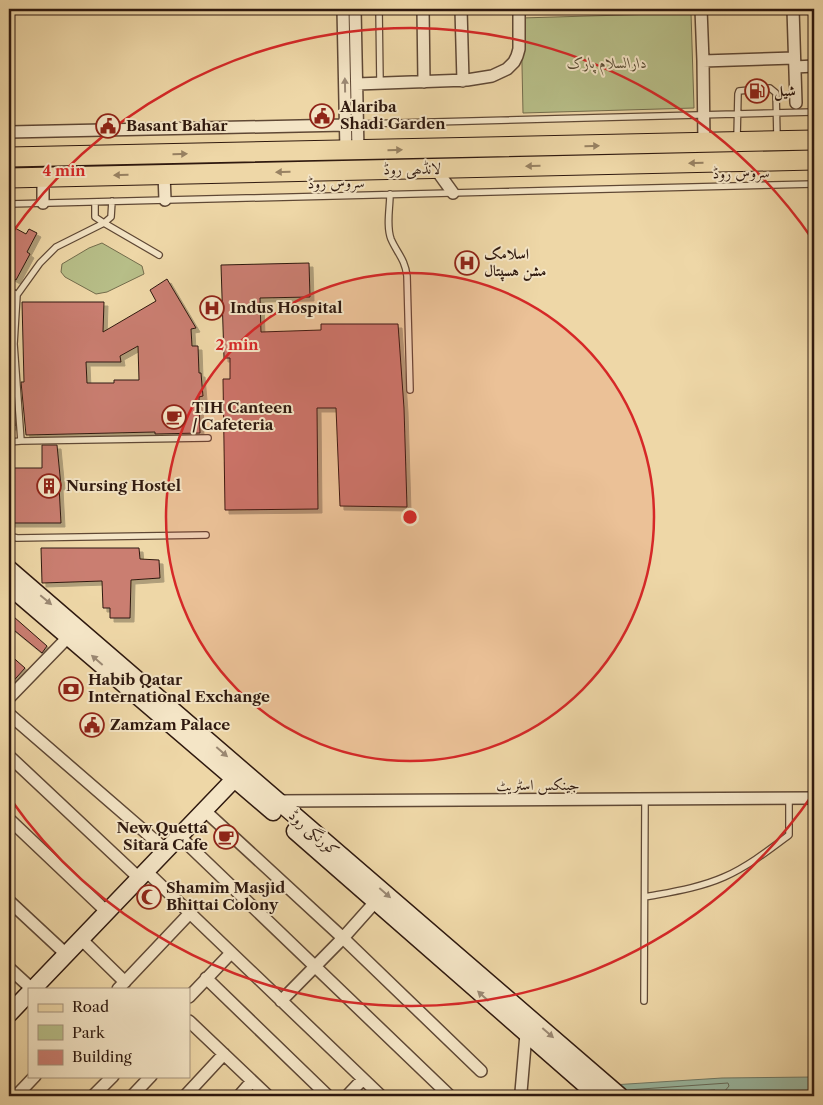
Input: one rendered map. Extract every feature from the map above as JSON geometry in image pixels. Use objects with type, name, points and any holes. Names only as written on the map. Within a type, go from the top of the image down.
[{"type":"main road","name":"لانڈھی روڈ","points":[[9,157],[814,140]]},
{"type":"main road","name":"لانڈھی روڈ","points":[[9,178],[814,160]]},
{"type":"main road","name":"کورنگی روڈ","points":[[9,569],[73,632],[239,774],[376,901],[514,1014],[526,1034],[594,1086],[620,1096]]},
{"type":"main road","name":"کورنگی روڈ","points":[[9,586],[73,632]]},
{"type":"main road","points":[[33,988],[239,774]]},
{"type":"main road","name":"کورنگی روڈ","points":[[270,802],[594,1086]]},
{"type":"main road","points":[[9,1014],[28,994]]},
{"type":"street","points":[[343,9],[346,125],[352,151]]},
{"type":"street","points":[[352,151],[358,124],[355,9]]},
{"type":"street","points":[[423,9],[424,82]]},
{"type":"street","points":[[461,9],[463,80]]},
{"type":"street","points":[[357,84],[463,80],[492,76],[507,69],[514,62],[520,49],[519,9]]},
{"type":"street","points":[[701,9],[704,143]]},
{"type":"street","points":[[793,9],[796,103]]},
{"type":"street","points":[[703,61],[795,62],[814,66]]},
{"type":"street","points":[[9,132],[346,125]]},
{"type":"street","points":[[435,168],[453,193]]},
{"type":"street","points":[[164,174],[165,200]]},
{"type":"street","points":[[43,177],[43,203]]},
{"type":"street","points":[[9,698],[73,632]]},
{"type":"street","points":[[9,714],[166,850]]},
{"type":"street","points":[[9,756],[142,874],[190,913],[381,1096]]},
{"type":"street","name":"جینکس اسٹریٹ","points":[[270,802],[814,798]]},
{"type":"street","points":[[204,810],[343,938],[481,1071]]},
{"type":"street","points":[[9,819],[107,912]]},
{"type":"street","points":[[179,836],[450,1096]]},
{"type":"street","points":[[9,901],[66,954]]},
{"type":"street","points":[[281,1001],[343,938],[376,901]]},
{"type":"street","points":[[80,939],[121,985],[190,913]]},
{"type":"street","points":[[190,996],[231,953]]},
{"type":"street","points":[[9,968],[31,988]]},
{"type":"street","points":[[206,978],[328,1096]]},
{"type":"street","points":[[191,1029],[224,1054],[268,1096]]},
{"type":"street","points":[[519,1096],[521,1092],[526,1034]]},
{"type":"street","points":[[185,1096],[224,1054]]},
{"type":"street","points":[[16,1096],[33,1078]]},
{"type":"street","points":[[94,1096],[111,1078]]},
{"type":"street","points":[[132,1096],[149,1078]]},
{"type":"street","points":[[347,1096],[363,1079]]},
{"type":"street","points":[[239,1096],[252,1081]]},
{"type":"lane","points":[[379,9],[380,82]]},
{"type":"lane","points":[[737,142],[739,90],[770,88],[776,93],[777,141]]},
{"type":"lane","points":[[346,125],[814,112]]},
{"type":"lane","name":"سروس روڈ","points":[[9,204],[814,184]]},
{"type":"lane","points":[[390,194],[389,231],[403,259],[407,276],[410,390]]},
{"type":"lane","points":[[21,441],[12,360],[12,317],[17,295],[40,263],[56,247],[104,223],[111,217],[112,201]]},
{"type":"lane","points":[[95,202],[95,217],[159,256]]},
{"type":"lane","points":[[9,290],[17,295]]},
{"type":"lane","points":[[9,295],[17,295]]},
{"type":"lane","points":[[9,442],[208,438]]},
{"type":"lane","points":[[9,536],[17,538],[206,535]]},
{"type":"lane","points":[[645,897],[685,890],[724,877],[760,856],[789,835],[789,798]]},
{"type":"lane","points":[[644,1001],[645,799]]},
{"type":"green space","name":"دارالسلام پارک","points":[[691,13],[694,108],[523,113],[521,18]]},
{"type":"green space","points":[[102,243],[142,266],[144,274],[107,292],[96,294],[65,277],[61,272],[62,264],[89,248]]},
{"type":"water","points":[[814,1077],[814,1090],[731,1092],[727,1096],[625,1096],[612,1085],[722,1078]]},
{"type":"building","points":[[15,228],[26,234],[29,229],[37,233],[27,252],[30,254],[16,280],[9,276],[9,239]]},
{"type":"building","points":[[309,263],[310,297],[260,298],[261,332],[321,330],[321,324],[398,324],[404,408],[407,507],[340,506],[336,408],[317,408],[318,509],[225,510],[223,379],[230,379],[230,358],[224,358],[221,265]]},
{"type":"building","points":[[167,279],[196,328],[191,329],[192,346],[198,346],[199,373],[201,373],[203,396],[199,397],[200,433],[155,434],[155,432],[26,435],[21,382],[24,382],[22,302],[104,302],[103,332],[156,301],[150,290]],"holes":[[[138,346],[139,380],[114,380],[114,383],[87,383],[86,362],[121,362],[120,356]]]},
{"type":"building","points":[[9,380],[12,381],[15,426],[9,426]]},
{"type":"building","name":"Nursing Hostel","points":[[42,445],[57,445],[61,486],[59,486],[61,523],[9,523],[9,468],[42,468]]},
{"type":"building","points":[[41,548],[139,548],[140,559],[159,560],[160,578],[131,580],[130,618],[110,618],[110,608],[103,608],[102,581],[42,583]]},
{"type":"building","points":[[14,617],[47,646],[42,653],[9,626]]},
{"type":"building","points":[[9,654],[25,668],[9,686]]},
{"type":"place","name":"شیل","points":[[757,91]]},
{"type":"place","name":"Alariba Shadi Garden","points":[[322,116]]},
{"type":"place","name":"Basant Bahar","points":[[108,126]]},
{"type":"place","name":"اسلامک مشن ہسپتال","points":[[467,263]]},
{"type":"place","name":"Indus Hospital","points":[[212,308]]},
{"type":"place","name":"TIH Canteen / Cafeteria","points":[[174,417]]},
{"type":"place","name":"Nursing Hostel","points":[[49,486]]},
{"type":"place","name":"Habib Qatar International Exchange","points":[[71,689]]},
{"type":"place","name":"Zamzam Palace","points":[[92,725]]},
{"type":"place","name":"New Quetta Sitara Cafe","points":[[226,837]]},
{"type":"place","name":"Shamim Masjid Bhittai Colony","points":[[149,897]]}]
